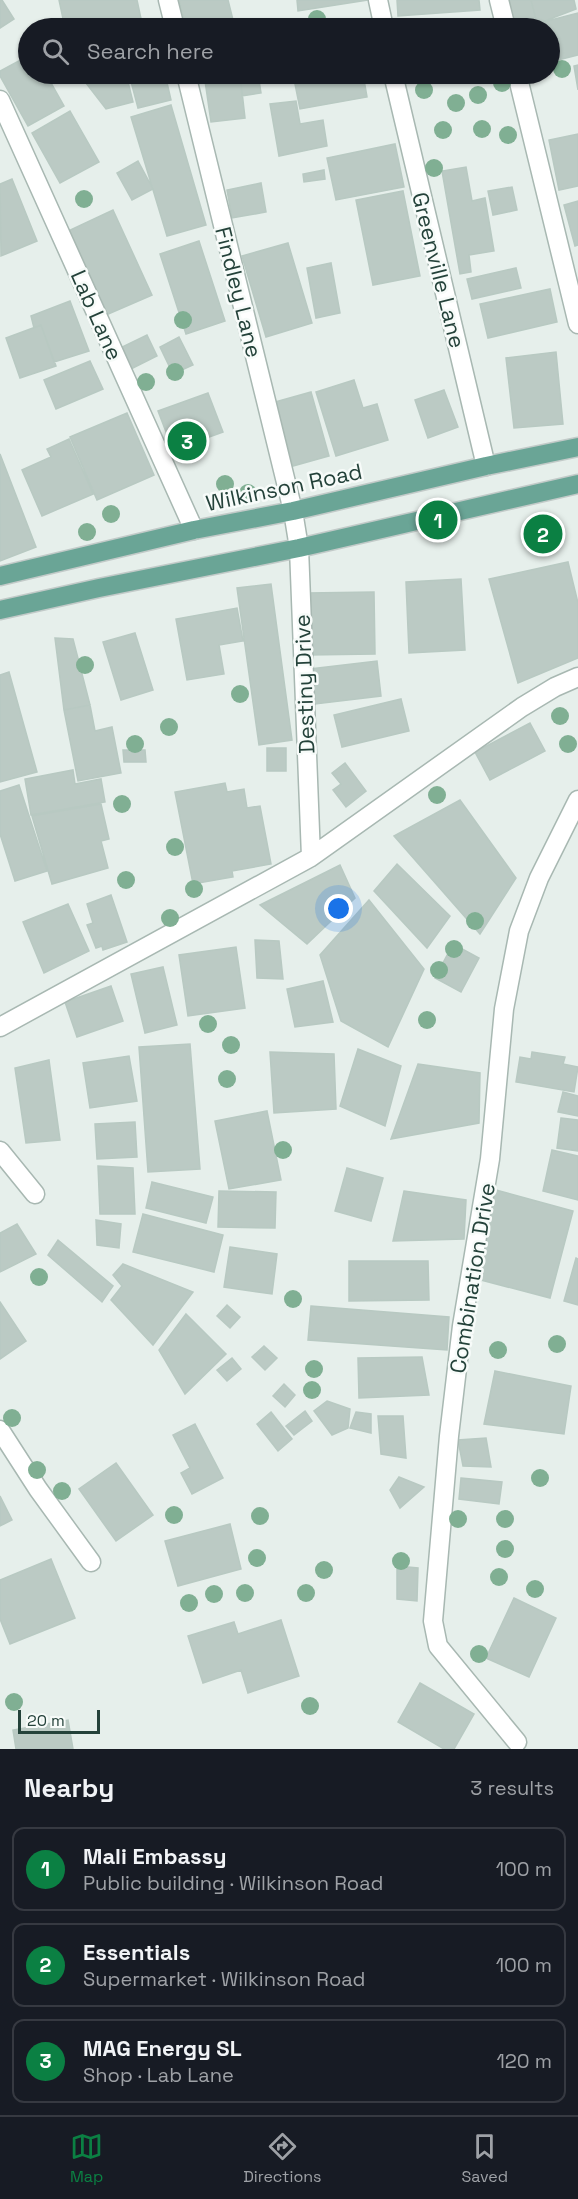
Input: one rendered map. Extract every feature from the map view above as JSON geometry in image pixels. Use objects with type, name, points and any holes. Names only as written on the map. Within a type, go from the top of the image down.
[{"type":"main road","name":"Wilkinson Road","points":[[0,576],[194,530],[293,511],[578,447]]},
{"type":"main road","points":[[0,610],[298,548],[578,484]]},
{"type":"street","points":[[168,0],[172,18]]},
{"type":"street","points":[[378,0],[382,18]]},
{"type":"street","points":[[499,0],[504,18]]},
{"type":"street","name":"Findley Lane","points":[[188,84],[293,511]]},
{"type":"street","name":"Greenville Lane","points":[[395,84],[486,466]]},
{"type":"street","points":[[519,84],[578,324]]},
{"type":"street","name":"Lab Lane","points":[[0,100],[194,530]]},
{"type":"street","name":"Destiny Drive","points":[[293,511],[298,548],[311,857]]},
{"type":"street","points":[[0,1027],[311,857],[522,707],[555,687],[578,677]]},
{"type":"street","name":"Combination Drive","points":[[517,1742],[438,1646],[433,1621],[460,1337],[490,1159],[504,1009],[519,931],[539,878],[578,800]]},
{"type":"street","points":[[0,1151],[35,1194]]},
{"type":"street","points":[[0,1430],[38,1489],[91,1562]]},
{"type":"building","points":[[0,0],[14,19],[0,28]]},
{"type":"building","points":[[59,0],[137,0],[141,18],[63,18]]},
{"type":"building","points":[[179,0],[228,0],[232,18],[184,18]]},
{"type":"building","points":[[297,0],[368,0],[298,11]]},
{"type":"building","points":[[397,0],[479,0],[480,10],[398,16]]},
{"type":"building","points":[[504,0],[531,0],[536,18],[510,18]]},
{"type":"building","points":[[531,0],[574,0],[576,9],[553,18],[536,18]]},
{"type":"building","points":[[578,13],[578,55],[560,60],[559,18]]},
{"type":"building","points":[[18,61],[18,84],[52,84],[64,106],[28,126],[0,76],[0,71]]},
{"type":"building","points":[[578,65],[578,90],[574,66]]},
{"type":"building","points":[[87,84],[128,84],[133,102],[106,109]]},
{"type":"building","points":[[132,84],[167,84],[171,100],[138,108]]},
{"type":"building","points":[[205,84],[241,84],[245,118],[211,122]]},
{"type":"building","points":[[241,84],[260,84],[261,93],[242,96]]},
{"type":"building","points":[[295,84],[365,84],[367,97],[300,109]]},
{"type":"building","points":[[296,101],[300,124],[323,120],[327,146],[279,156],[270,104]]},
{"type":"building","points":[[171,105],[206,225],[167,236],[131,117]]},
{"type":"building","points":[[70,111],[99,162],[60,183],[32,133]]},
{"type":"building","points":[[578,134],[578,186],[559,190],[549,140]]},
{"type":"building","points":[[395,144],[404,187],[336,200],[327,158]]},
{"type":"building","points":[[138,161],[153,189],[132,200],[117,173]]},
{"type":"building","points":[[466,167],[472,201],[485,198],[494,251],[469,255],[471,272],[460,274],[442,171]]},
{"type":"building","points":[[324,170],[325,179],[304,182],[303,174]]},
{"type":"building","points":[[12,179],[37,241],[1,256],[0,184]]},
{"type":"building","points":[[261,183],[266,212],[232,218],[227,190]]},
{"type":"building","points":[[512,187],[517,210],[493,215],[488,191]]},
{"type":"building","points":[[403,191],[420,276],[373,285],[356,200]]},
{"type":"building","points":[[578,201],[578,245],[575,246],[564,205]]},
{"type":"building","points":[[113,210],[152,295],[106,315],[68,231]]},
{"type":"building","points":[[199,241],[225,321],[186,334],[160,254]]},
{"type":"building","points":[[288,243],[312,323],[266,337],[242,256]]},
{"type":"building","points":[[331,263],[340,313],[316,318],[307,268]]},
{"type":"building","points":[[516,268],[521,288],[472,299],[467,279]]},
{"type":"building","points":[[550,289],[557,322],[488,338],[480,304]]},
{"type":"building","points":[[70,301],[89,351],[54,362],[41,325],[34,328],[31,316]]},
{"type":"building","points":[[41,325],[56,366],[20,378],[6,338]]},
{"type":"building","points":[[147,335],[157,356],[129,370],[118,349]]},
{"type":"building","points":[[179,337],[193,365],[173,374],[160,347]]},
{"type":"building","points":[[556,352],[563,424],[514,428],[506,358]]},
{"type":"building","points":[[90,361],[103,389],[56,409],[44,380]]},
{"type":"building","points":[[354,380],[363,408],[377,404],[388,440],[336,456],[316,392]]},
{"type":"building","points":[[444,390],[458,427],[428,438],[415,400]]},
{"type":"building","points":[[311,392],[329,456],[293,466],[275,402]]},
{"type":"building","points":[[208,393],[223,432],[173,450],[158,411]]},
{"type":"building","points":[[127,413],[154,475],[97,500],[70,437]]},
{"type":"building","points":[[69,439],[93,494],[42,516],[22,470],[51,457],[47,449]]},
{"type":"building","points":[[0,454],[36,547],[0,561]]},
{"type":"building","points":[[568,562],[578,603],[578,658],[518,683],[489,579]]},
{"type":"building","points":[[461,579],[465,650],[409,653],[406,582]]},
{"type":"building","points":[[271,584],[292,740],[259,745],[237,588]]},
{"type":"building","points":[[374,592],[375,654],[308,655],[307,593]]},
{"type":"building","points":[[237,608],[243,641],[219,645],[224,674],[187,680],[176,619]]},
{"type":"building","points":[[135,633],[153,690],[121,700],[103,642]]},
{"type":"building","points":[[55,638],[73,639],[90,705],[64,710]]},
{"type":"building","points":[[377,661],[381,696],[315,704],[310,669]]},
{"type":"building","points":[[9,672],[37,772],[0,782],[0,675]]},
{"type":"building","points":[[401,699],[409,731],[342,747],[334,715]]},
{"type":"building","points":[[90,705],[95,731],[112,727],[121,773],[78,781],[64,710]]},
{"type":"building","points":[[530,723],[545,751],[490,780],[475,752]]},
{"type":"building","points":[[267,748],[286,748],[286,771],[267,771]]},
{"type":"building","points":[[123,750],[145,750],[146,762],[124,762]]},
{"type":"building","points":[[345,763],[366,791],[346,807],[333,790],[341,784],[332,773]]},
{"type":"building","points":[[73,770],[75,784],[101,779],[105,802],[31,815],[25,779]]},
{"type":"building","points":[[225,783],[227,792],[244,789],[247,808],[260,806],[271,864],[232,871],[233,877],[193,884],[175,792]]},
{"type":"building","points":[[19,785],[47,871],[15,881],[0,834],[0,791]]},
{"type":"building","points":[[460,800],[516,878],[480,934],[394,836]]},
{"type":"building","points":[[101,804],[109,839],[101,841],[108,868],[52,884],[32,816]]},
{"type":"building","points":[[397,864],[450,916],[427,948],[374,891]]},
{"type":"building","points":[[340,865],[355,898],[307,944],[260,905]]},
{"type":"building","points":[[111,895],[127,942],[103,950],[102,946],[96,948],[87,925],[93,923],[87,904]]},
{"type":"building","points":[[369,900],[424,969],[388,1047],[341,1021],[320,955]]},
{"type":"building","points":[[68,904],[89,951],[44,973],[23,922]]},
{"type":"building","points":[[255,940],[279,941],[283,979],[257,978]]},
{"type":"building","points":[[453,944],[479,958],[461,992],[435,978]]},
{"type":"building","points":[[236,947],[245,1008],[188,1016],[179,955]]},
{"type":"building","points":[[163,967],[177,1025],[145,1033],[131,974]]},
{"type":"building","points":[[323,981],[333,1022],[295,1027],[287,989]]},
{"type":"building","points":[[111,986],[123,1021],[77,1037],[65,1002]]},
{"type":"building","points":[[190,1044],[200,1169],[148,1172],[139,1047]]},
{"type":"building","points":[[358,1049],[401,1066],[385,1126],[340,1106]]},
{"type":"building","points":[[270,1052],[334,1054],[336,1109],[274,1113]]},
{"type":"building","points":[[532,1052],[565,1057],[563,1064],[578,1067],[574,1092],[516,1082],[520,1057],[531,1059]]},
{"type":"building","points":[[129,1056],[137,1101],[90,1108],[83,1063]]},
{"type":"building","points":[[49,1060],[60,1140],[26,1143],[15,1068]]},
{"type":"building","points":[[418,1064],[480,1073],[479,1123],[391,1139]]},
{"type":"building","points":[[563,1092],[578,1096],[578,1116],[558,1112]]},
{"type":"building","points":[[267,1111],[281,1180],[229,1189],[215,1121]]},
{"type":"building","points":[[561,1118],[578,1120],[578,1151],[557,1148]]},
{"type":"building","points":[[135,1122],[137,1157],[97,1159],[95,1124]]},
{"type":"building","points":[[552,1150],[578,1156],[578,1200],[543,1191]]},
{"type":"building","points":[[98,1166],[133,1168],[135,1214],[100,1214]]},
{"type":"building","points":[[347,1168],[383,1178],[371,1221],[335,1211]]},
{"type":"building","points":[[152,1182],[213,1197],[206,1223],[146,1208]]},
{"type":"building","points":[[496,1190],[573,1211],[550,1298],[473,1278]]},
{"type":"building","points":[[219,1191],[276,1192],[275,1228],[218,1227]]},
{"type":"building","points":[[404,1191],[466,1200],[464,1239],[393,1241]]},
{"type":"building","points":[[143,1214],[223,1235],[214,1272],[133,1252]]},
{"type":"building","points":[[96,1220],[121,1224],[119,1248],[97,1245]]},
{"type":"building","points":[[17,1224],[36,1254],[0,1272],[0,1233]]},
{"type":"building","points":[[58,1240],[113,1286],[102,1302],[48,1255]]},
{"type":"building","points":[[230,1247],[277,1254],[272,1294],[224,1287]]},
{"type":"building","points":[[576,1258],[578,1259],[578,1305],[564,1301]]},
{"type":"building","points":[[349,1261],[428,1261],[429,1300],[349,1301]]},
{"type":"building","points":[[123,1264],[193,1292],[153,1345],[111,1300],[122,1286],[113,1275]]},
{"type":"building","points":[[0,1302],[26,1341],[0,1359]]},
{"type":"building","points":[[227,1305],[240,1317],[230,1328],[217,1316]]},
{"type":"building","points":[[311,1306],[449,1317],[447,1350],[308,1340]]},
{"type":"building","points":[[186,1314],[226,1354],[185,1394],[159,1350]]},
{"type":"building","points":[[264,1346],[277,1358],[265,1370],[252,1357]]},
{"type":"building","points":[[422,1357],[429,1395],[359,1398],[358,1358]]},
{"type":"building","points":[[232,1358],[241,1369],[227,1381],[217,1370]]},
{"type":"building","points":[[495,1371],[571,1386],[564,1434],[484,1424]]},
{"type":"building","points":[[284,1384],[295,1395],[285,1407],[273,1396]]},
{"type":"building","points":[[327,1401],[350,1409],[348,1428],[332,1435],[314,1411]]},
{"type":"building","points":[[305,1411],[312,1421],[294,1435],[286,1426]]},
{"type":"building","points":[[271,1412],[292,1439],[278,1451],[257,1424]]},
{"type":"building","points":[[356,1412],[371,1414],[371,1433],[350,1428]]},
{"type":"building","points":[[378,1416],[403,1416],[406,1458],[381,1454]]},
{"type":"building","points":[[195,1424],[223,1478],[192,1494],[181,1473],[190,1468],[173,1435]]},
{"type":"building","points":[[486,1438],[491,1467],[463,1466],[458,1440]]},
{"type":"building","points":[[116,1463],[153,1515],[116,1541],[79,1489]]},
{"type":"building","points":[[399,1477],[424,1487],[400,1508],[390,1490]]},
{"type":"building","points":[[461,1478],[502,1482],[499,1504],[459,1499]]},
{"type":"building","points":[[0,1496],[12,1520],[0,1526]]},
{"type":"building","points":[[230,1524],[241,1569],[178,1586],[165,1541]]},
{"type":"building","points":[[51,1559],[75,1618],[10,1644],[0,1619],[0,1580]]},
{"type":"building","points":[[397,1566],[418,1568],[417,1601],[397,1599]]},
{"type":"building","points":[[514,1598],[556,1618],[529,1677],[486,1658]]},
{"type":"building","points":[[281,1620],[299,1676],[248,1693],[241,1670],[203,1683],[188,1636],[234,1622],[238,1634]]},
{"type":"building","points":[[420,1683],[474,1714],[454,1749],[444,1749],[398,1722]]},
{"type":"building","points":[[68,1720],[73,1749],[16,1749],[13,1730]]},
{"type":"place","name":"MAG Energy SL","points":[[187,441]]},
{"type":"place","name":"Mali Embassy","points":[[438,520]]},
{"type":"place","name":"Essentials","points":[[543,534]]}]
